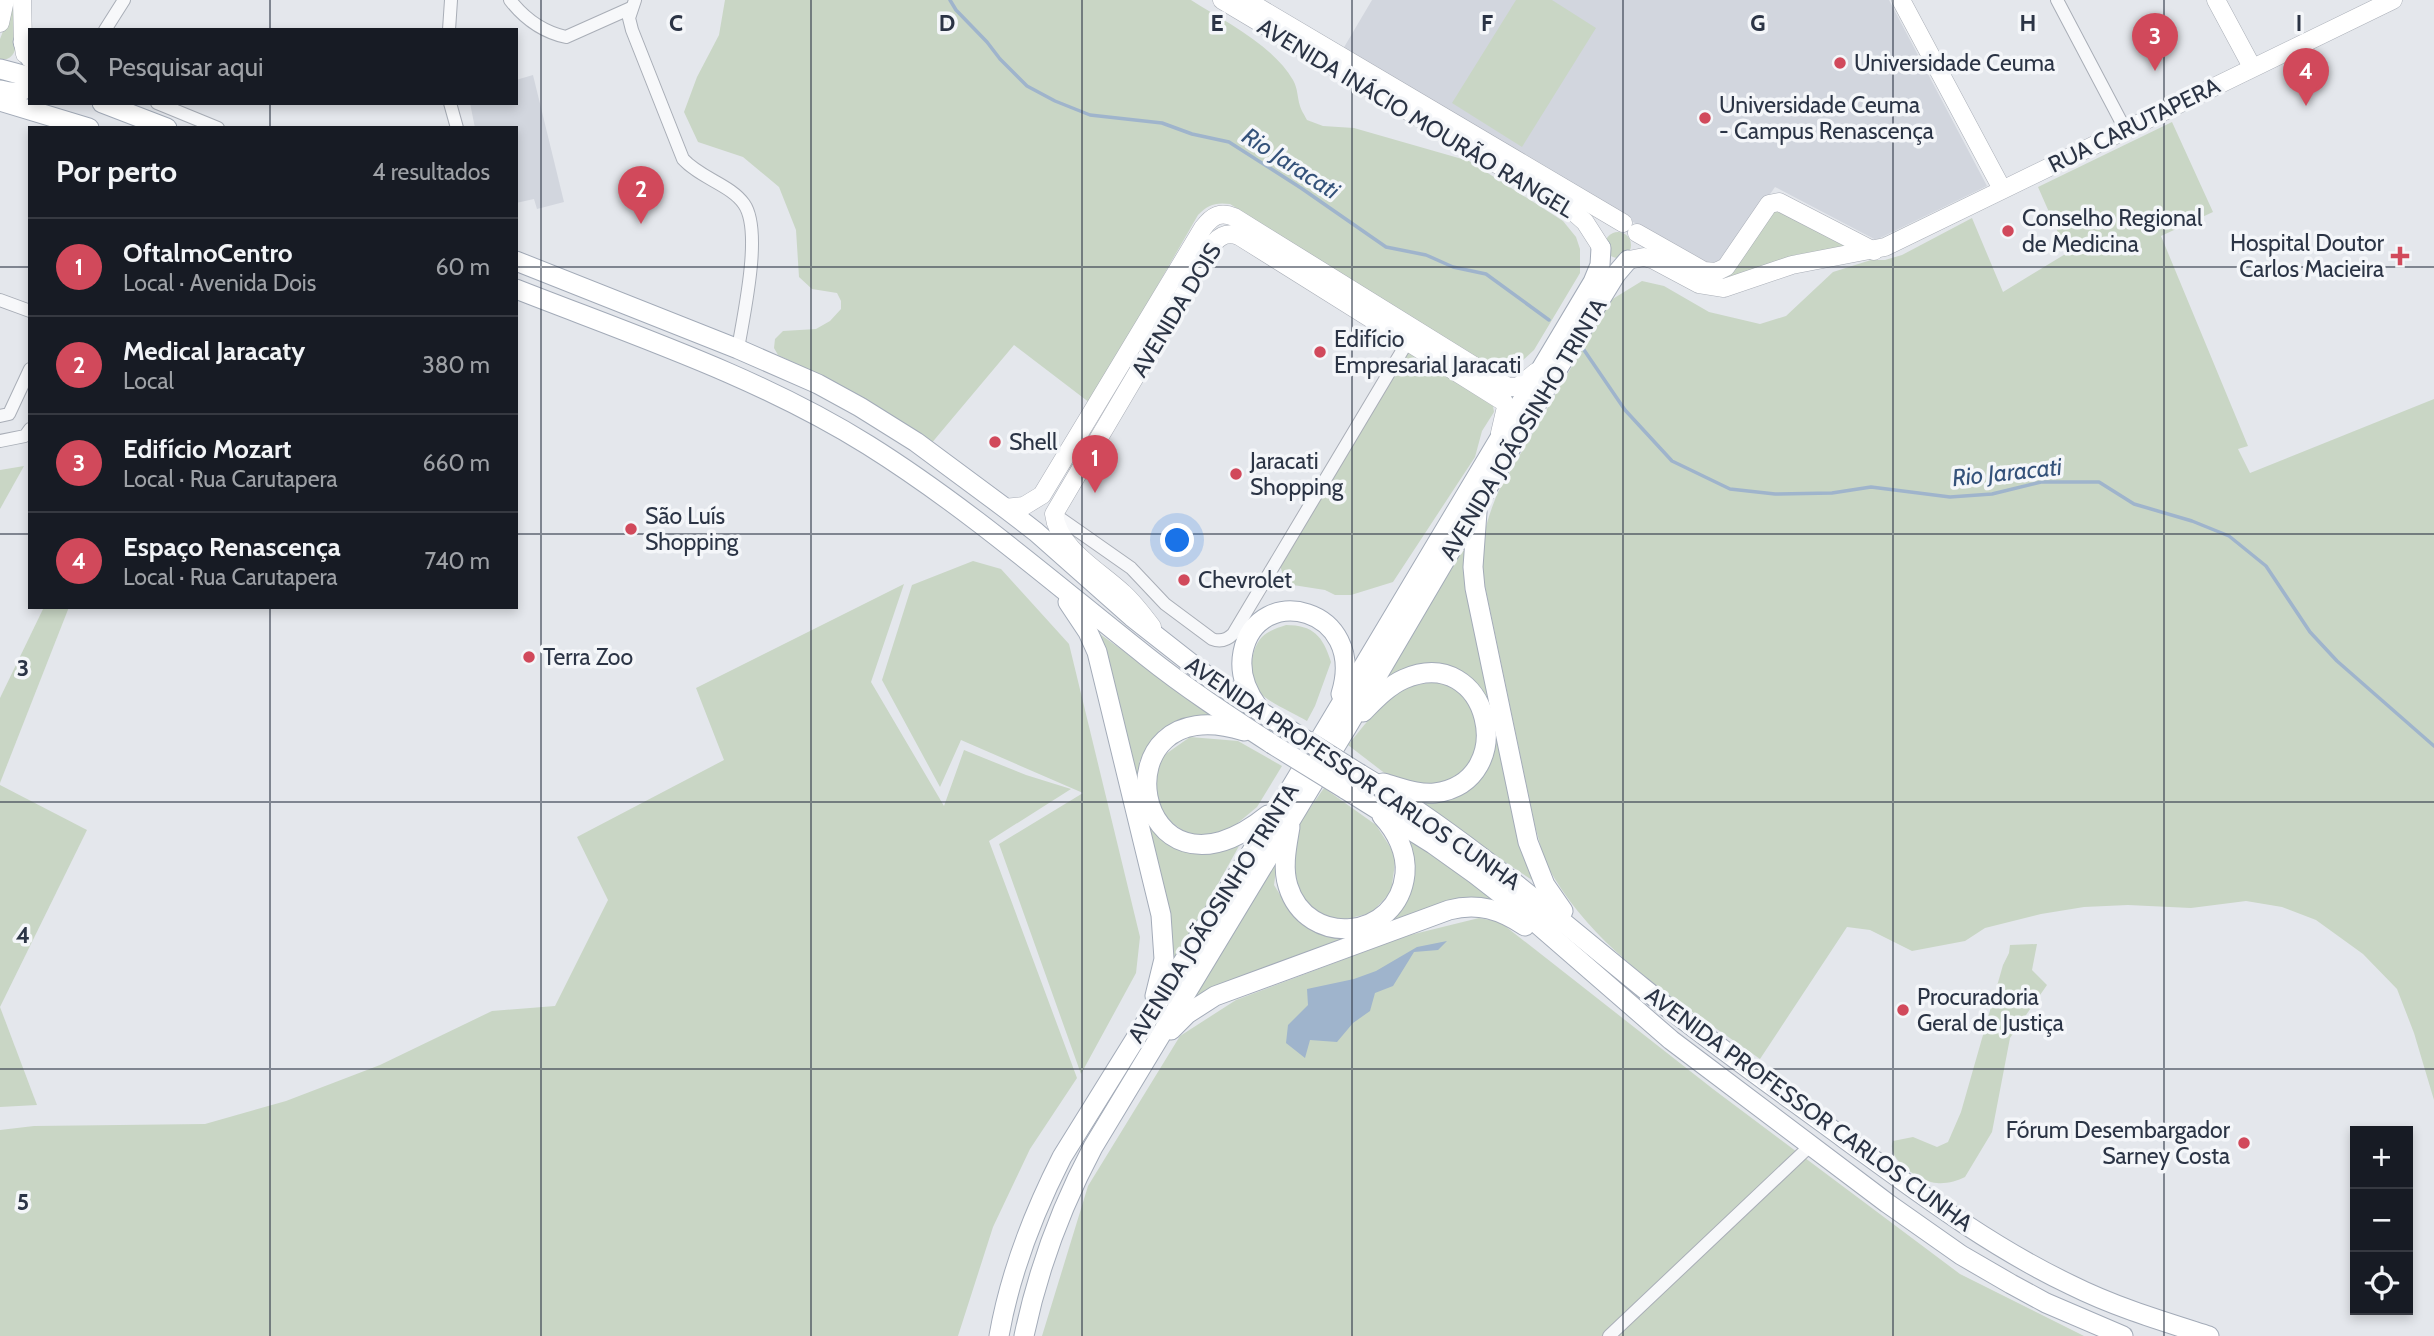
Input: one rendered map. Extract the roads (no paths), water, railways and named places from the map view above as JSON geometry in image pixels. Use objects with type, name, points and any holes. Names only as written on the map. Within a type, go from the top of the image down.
[{"type":"main road","points":[[0,23],[5,0]]},
{"type":"main road","points":[[22,0],[26,50]]},
{"type":"main road","name":"AVENIDA INÁCIO MOURÃO RANGEL","points":[[1222,0],[1567,206],[1585,222],[1601,247]]},
{"type":"main road","name":"AVENIDA INÁCIO MOURÃO RANGEL","points":[[1246,0],[1704,271],[1720,271],[1726,267],[1769,204],[1779,202],[1874,251]]},
{"type":"main road","points":[[1901,0],[2001,189]]},
{"type":"main road","points":[[2216,0],[2252,67]]},
{"type":"main road","name":"RUA CARUTAPERA","points":[[1874,251],[2393,0]]},
{"type":"main road","points":[[0,69],[28,77]]},
{"type":"main road","points":[[0,90],[17,92],[25,89],[28,82]]},
{"type":"main road","points":[[0,101],[82,126]]},
{"type":"main road","points":[[112,105],[161,115]]},
{"type":"main road","name":"AVENIDA DOIS","points":[[1005,508],[1024,506],[1042,495],[1212,217],[1225,214],[1508,387],[1521,386],[1544,364]]},
{"type":"main road","points":[[1629,260],[1637,251],[1639,239],[1630,228],[1607,227],[1601,236],[1601,247],[1611,260],[1629,260],[1644,257],[1699,284],[1716,289],[1731,287],[1792,265],[1874,251]]},
{"type":"main road","name":"AVENIDA DOIS","points":[[1054,514],[1214,243],[1221,236],[1230,234],[1239,236],[1504,402],[1506,407],[1499,439]]},
{"type":"main road","name":"AVENIDA JOÃOSINHO TRINTA","points":[[1024,1336],[1035,1287],[1064,1206],[1093,1147],[1149,1055],[1286,810],[1327,727],[1597,273],[1601,261],[1601,247]]},
{"type":"main road","name":"AVENIDA JOÃOSINHO TRINTA","points":[[999,1336],[1013,1275],[1032,1219],[1069,1145],[1142,1028],[1286,810],[1347,727],[1552,378],[1620,267],[1629,260]]},
{"type":"main road","name":"AVENIDA PROFESSOR CARLOS CUNHA","points":[[518,262],[818,384],[916,442],[1005,508],[1132,617],[1211,679],[1363,776],[1525,890],[1658,1000],[1912,1188],[2005,1250],[2080,1290],[2209,1336]]},
{"type":"main road","name":"AVENIDA PROFESSOR CARLOS CUNHA","points":[[518,290],[701,360],[803,408],[866,444],[927,484],[1149,658],[1267,741],[1433,844],[1475,874],[1520,909],[1671,1040],[1810,1146],[1961,1255],[2046,1303],[2123,1336]]},
{"type":"main road","points":[[1136,338],[1152,347]]},
{"type":"main road","points":[[1478,504],[1473,567],[1475,588],[1528,842],[1552,899],[1598,951]]},
{"type":"main road","points":[[1054,514],[1058,531],[1077,553],[1129,599],[1168,646]]},
{"type":"main road","points":[[1053,547],[1077,553]]},
{"type":"main road","points":[[1050,579],[1076,612],[1097,652],[1161,915],[1164,959],[1158,988],[1142,1028]]},
{"type":"main road","points":[[1264,714],[1249,693],[1243,677],[1241,661],[1244,646],[1255,626],[1269,617],[1286,612],[1303,612],[1316,616],[1330,627],[1338,638],[1344,655],[1344,683],[1327,727]]},
{"type":"main road","points":[[1347,727],[1391,686],[1420,673],[1439,674],[1466,685],[1484,711],[1487,728],[1483,755],[1470,775],[1460,783],[1443,791],[1425,793],[1363,776]]},
{"type":"main road","points":[[1267,741],[1240,730],[1212,724],[1191,726],[1176,733],[1164,742],[1150,761],[1146,785],[1154,817],[1167,831],[1189,843],[1208,846],[1236,838],[1286,810],[1286,876],[1296,904],[1306,915],[1322,924],[1348,929],[1360,928],[1387,914],[1396,904],[1406,869],[1400,844],[1388,822],[1348,790]]},
{"type":"main road","points":[[1149,1055],[1186,1014],[1215,996],[1461,907],[1483,907],[1503,913],[1595,975]]},
{"type":"street","points":[[106,28],[124,0]]},
{"type":"street","points":[[449,28],[451,0]]},
{"type":"street","points":[[510,0],[526,18],[555,35],[566,37],[633,4],[632,30],[683,159],[693,169],[735,195],[744,204],[748,214],[752,238],[749,279],[737,349]]},
{"type":"street","points":[[2057,0],[2125,129]]},
{"type":"street","points":[[451,105],[456,126]]},
{"type":"street","points":[[161,115],[209,126]]},
{"type":"street","points":[[0,300],[28,310]]},
{"type":"street","points":[[1054,514],[1131,568],[1165,604],[1212,639],[1219,641],[1230,637],[1408,341]]},
{"type":"street","points":[[0,416],[9,414],[28,373]]},
{"type":"street","points":[[0,441],[26,436],[28,432]]},
{"type":"street","points":[[1609,1336],[1810,1146]]},
{"type":"water","points":[[1447,941],[1438,950],[1414,952],[1393,986],[1375,993],[1370,1011],[1353,1023],[1337,1042],[1310,1040],[1305,1058],[1286,1043],[1288,1025],[1308,1005],[1307,989],[1354,979],[1376,971],[1417,947]]},
{"type":"waterway","name":"Rio Jaracati","points":[[950,0],[956,10],[1027,86],[1055,101],[1090,115],[1162,123],[1192,134],[1229,142],[1386,247],[1426,255],[1453,267],[1486,274],[1549,320]]},
{"type":"waterway","name":"Rio Jaracati","points":[[1584,350],[1625,410],[1672,461],[1730,489],[1775,494],[1832,493],[1871,487],[1950,497],[1992,494],[2041,482],[2099,482],[2134,504],[2192,521],[2229,536],[2266,566],[2310,632],[2337,661],[2434,746]]},
{"type":"place","name":"Universidade Ceuma","points":[[1840,63]]},
{"type":"place","name":"Edifício Mozart","points":[[2155,71]]},
{"type":"place","name":"Espaço Renascença","points":[[2306,106]]},
{"type":"place","name":"Universidade Ceuma - Campus Renascença","points":[[1705,118]]},
{"type":"place","name":"Medical Jaracaty","points":[[641,224]]},
{"type":"place","name":"Conselho Regional de Medicina","points":[[2008,231]]},
{"type":"place","name":"Hospital Doutor Carlos Macieira","points":[[2400,256]]},
{"type":"place","name":"Edifício Empresarial Jaracati","points":[[1320,352]]},
{"type":"place","name":"Shell","points":[[995,442]]},
{"type":"place","name":"Jaracati Shopping","points":[[1236,474]]},
{"type":"place","name":"OftalmoCentro","points":[[1095,493]]},
{"type":"place","name":"São Luís Shopping","points":[[631,529]]},
{"type":"place","name":"Chevrolet","points":[[1184,580]]},
{"type":"place","name":"Terra Zoo","points":[[529,657]]},
{"type":"place","name":"Procuradoria Geral de Justiça","points":[[1903,1010]]},
{"type":"place","name":"Fórum Desembargador Sarney Costa","points":[[2244,1143]]}]
